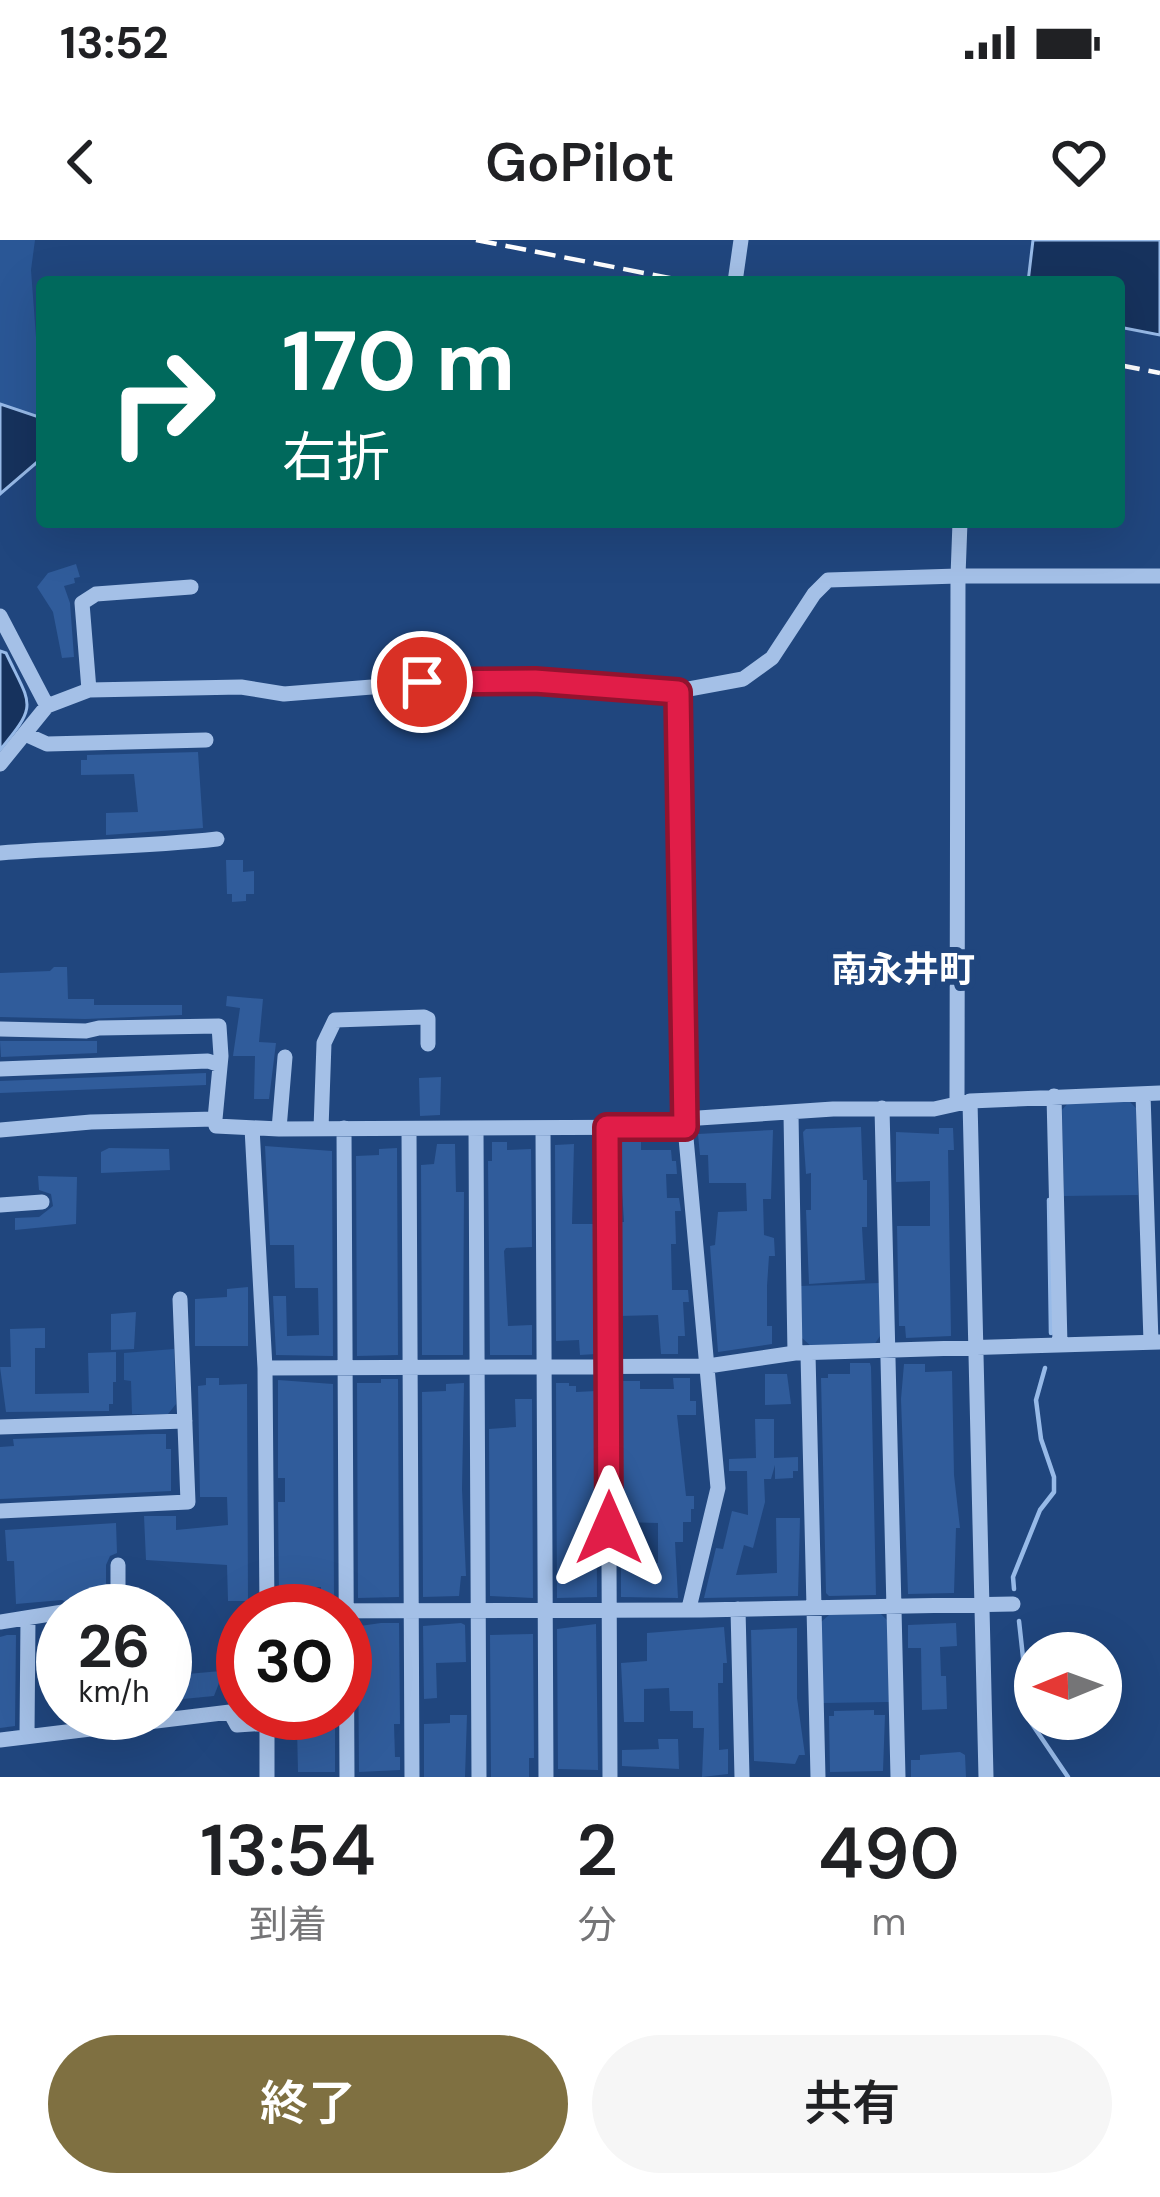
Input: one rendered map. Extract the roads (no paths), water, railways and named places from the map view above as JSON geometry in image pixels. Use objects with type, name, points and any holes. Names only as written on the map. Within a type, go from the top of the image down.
[{"type":"street","points":[[736,276],[741,240]]},
{"type":"street","points":[[960,528],[954,1059],[963,1102],[975,1349],[986,1777]]},
{"type":"street","points":[[0,764],[47,706],[89,690],[241,687],[284,694],[422,682],[535,681],[678,692],[743,679],[758,669],[772,658],[814,594],[829,580],[1160,576]]},
{"type":"street","points":[[89,690],[82,603],[96,594],[191,587]]},
{"type":"street","points":[[0,616],[47,706]]},
{"type":"street","points":[[678,692],[684,1123],[718,1489],[688,1608]]},
{"type":"street","points":[[25,734],[47,744],[206,740]]},
{"type":"street","points":[[0,853],[217,839]]},
{"type":"street","points":[[321,1129],[324,1043],[335,1020],[424,1017],[428,1019],[428,1044]]},
{"type":"street","points":[[0,1028],[93,1031],[219,1026],[216,1126],[607,1127],[934,1108],[1054,1096],[1152,1094],[1156,1342],[802,1354],[708,1366],[265,1368]]},
{"type":"street","points":[[279,1129],[284,1057]]},
{"type":"street","points":[[0,1069],[108,1062],[208,1061],[220,1065]]},
{"type":"street","points":[[1054,1096],[1060,1345]]},
{"type":"street","points":[[882,1108],[898,1777]]},
{"type":"street","points":[[791,1114],[818,1777]]},
{"type":"street","points":[[0,1130],[215,1119]]},
{"type":"street","points":[[607,1127],[610,1777]]},
{"type":"street","points":[[252,1128],[265,1368],[267,1584]]},
{"type":"street","points":[[344,1128],[347,1584]]},
{"type":"street","points":[[542,1128],[546,1777]]},
{"type":"street","points":[[409,1129],[412,1777]]},
{"type":"street","points":[[476,1129],[479,1777]]},
{"type":"street","points":[[0,1205],[42,1202]]},
{"type":"street","points":[[0,1511],[188,1502],[180,1299]]},
{"type":"street","points":[[0,1426],[185,1421]]},
{"type":"street","points":[[118,1565],[118,1584]]},
{"type":"street","points":[[372,1610],[1013,1604]]},
{"type":"street","points":[[738,1610],[742,1777]]},
{"type":"street","points":[[0,1622],[36,1617]]},
{"type":"street","points":[[27,1735],[28,1618]]},
{"type":"street","points":[[0,1740],[216,1714]]},
{"type":"street","points":[[267,1740],[267,1777]]},
{"type":"street","points":[[347,1740],[347,1777]]},
{"type":"waterway","points":[[1049,1200],[1051,1333]]},
{"type":"waterway","points":[[1014,1589],[1013,1577],[1040,1510],[1054,1492],[1036,1400],[1045,1368]]},
{"type":"waterway","points":[[1019,1621],[1030,1721],[1068,1777]]},
{"type":"railway","points":[[476,240],[659,276]]},
{"type":"railway","points":[[1125,366],[1160,373]]},
{"type":"district","name":"南永井町","points":[[903,969]]}]
